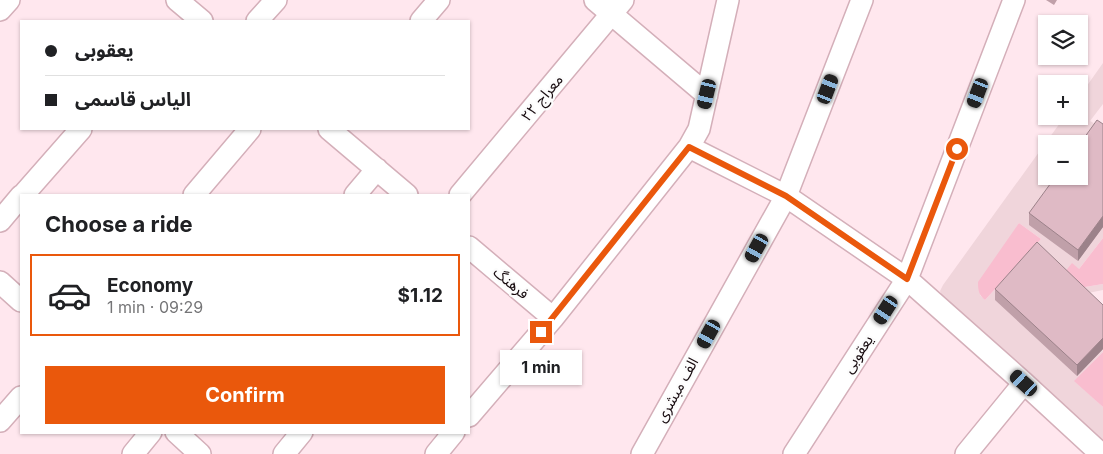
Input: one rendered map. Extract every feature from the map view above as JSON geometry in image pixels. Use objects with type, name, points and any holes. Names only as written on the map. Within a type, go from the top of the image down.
[{"type":"street","points":[[0,10],[9,0]]},
{"type":"street","points":[[259,20],[276,0]]},
{"type":"street","points":[[422,20],[439,0]]},
{"type":"street","points":[[595,0],[618,7],[707,94]]},
{"type":"street","points":[[470,415],[553,318],[689,147],[699,129],[728,0]]},
{"type":"street","name":"الف مبشری","points":[[642,454],[786,196],[862,0]]},
{"type":"street","name":"یعقوبی","points":[[794,454],[907,279],[1014,0]]},
{"type":"street","name":"معراج ۲۲","points":[[461,194],[618,7]]},
{"type":"street","points":[[24,194],[79,130]]},
{"type":"street","points":[[195,194],[249,130]]},
{"type":"street","points":[[331,130],[406,194]]},
{"type":"street","points":[[689,147],[786,196],[907,279],[1101,454]]},
{"type":"street","points":[[356,194],[377,169]]},
{"type":"street","points":[[0,221],[20,198]]},
{"type":"street","name":"فرهنگ","points":[[470,248],[553,318]]},
{"type":"street","points":[[0,282],[20,300]]},
{"type":"street","points":[[966,454],[1024,383]]},
{"type":"street","points":[[0,422],[20,398]]},
{"type":"street","points":[[133,454],[149,434]]},
{"type":"street","points":[[178,434],[200,454]]},
{"type":"street","points":[[284,454],[300,434]]},
{"type":"street","points":[[436,454],[452,434]]},
{"type":"shaded area","points":[[1103,63],[1103,104],[1090,121],[1103,128],[1088,146],[1088,135],[1051,135],[1059,125],[1088,125],[1088,84]]},
{"type":"shaded area","points":[[1038,153],[1038,185],[1071,185],[1103,227],[1103,238],[1079,269],[1079,288],[1103,284],[1103,290],[1088,293],[1103,352],[1075,381],[1103,407],[1103,444],[942,296],[940,291]],"holes":[[[1019,223],[1041,239],[985,300],[980,295]]]},
{"type":"shaded area","points":[[1019,223],[1041,239],[985,300],[979,292],[978,282]]},
{"type":"shaded area","points":[[1103,238],[1103,284],[1079,288],[1064,273],[1072,263],[1079,269]]},
{"type":"shaded area","points":[[1103,352],[1103,407],[1074,381]]},
{"type":"building","points":[[1097,120],[1103,124],[1103,216],[1078,250],[1029,213],[1049,185],[1088,185],[1088,135],[1086,135]]},
{"type":"building","points":[[1037,242],[1103,305],[1103,338],[1077,365],[995,289]]},
{"type":"route","points":[[541,332],[689,147],[786,196],[907,279],[957,149]]}]
